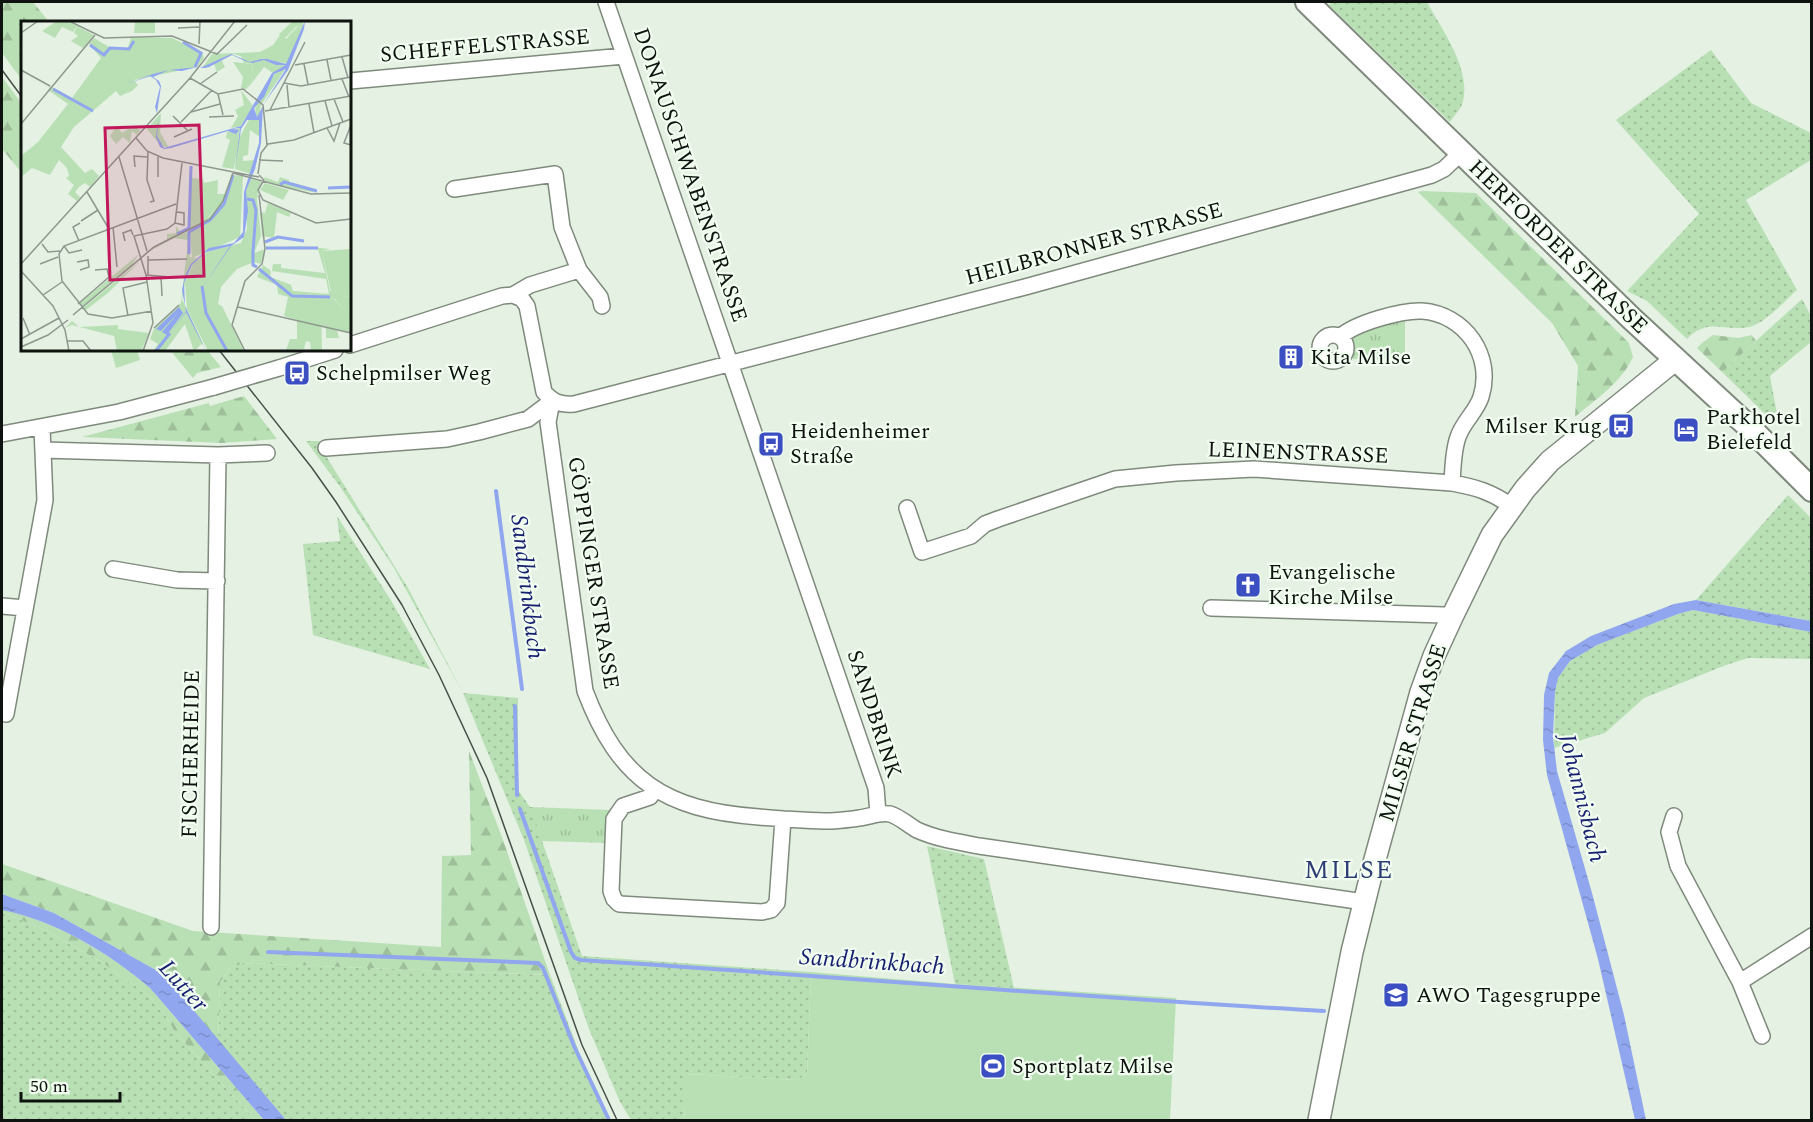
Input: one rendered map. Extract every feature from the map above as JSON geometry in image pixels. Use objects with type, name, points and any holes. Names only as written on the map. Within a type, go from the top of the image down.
[{"type":"main road","name":"HERFORDER STRASSE","points":[[1307,2],[1631,318],[1749,427],[1812,490]]},
{"type":"main road","name":"MILSER STRASSE","points":[[1319,1120],[1364,902],[1421,692],[1452,617],[1492,535],[1511,506],[1550,461],[1676,359]]},
{"type":"street","name":"DONAUSCHWABENSTRASSE","points":[[611,4],[624,56],[731,363]]},
{"type":"street","name":"SCHEFFELSTRASSE","points":[[351,81],[624,56]]},
{"type":"street","name":"HEILBRONNER STRASSE","points":[[731,363],[1035,284],[1432,174],[1444,169],[1461,153]]},
{"type":"street","points":[[454,189],[555,174],[562,228],[579,270],[600,297],[602,306]]},
{"type":"street","points":[[351,345],[482,302],[513,295],[530,285],[579,270]]},
{"type":"street","points":[[513,295],[522,299],[527,306],[544,392],[552,400],[563,405],[731,363]]},
{"type":"street","points":[[1340,337],[1353,328],[1400,313],[1419,311],[1446,317],[1471,336],[1481,356],[1484,383],[1478,405],[1458,437],[1452,483]]},
{"type":"street","points":[[2,434],[119,412],[214,387],[332,351]]},
{"type":"street","name":"SANDBRINK","points":[[731,363],[876,788],[878,813],[890,814],[936,837],[979,846],[1364,902]]},
{"type":"street","points":[[326,448],[447,439],[528,419],[552,400]]},
{"type":"street","name":"GÖPPINGER STRASSE","points":[[552,400],[548,422],[585,691],[606,737],[637,776],[655,790],[708,812],[830,821],[858,819],[878,813]]},
{"type":"street","points":[[6,714],[45,500],[42,428]]},
{"type":"street","points":[[44,450],[218,455],[267,453]]},
{"type":"street","name":"FISCHERHEIDE","points":[[211,927],[218,455]]},
{"type":"street","name":"LEINENSTRASSE","points":[[907,508],[922,552],[971,536],[985,524],[998,519],[1115,479],[1210,470],[1254,469],[1452,483],[1478,487],[1511,506]]},
{"type":"street","points":[[113,570],[177,580],[217,581]]},
{"type":"street","points":[[2,606],[25,608]]},
{"type":"street","points":[[1211,608],[1452,617]]},
{"type":"street","points":[[655,790],[650,797],[623,806],[615,819],[611,891],[619,904],[740,911],[771,910],[777,903],[783,819]]},
{"type":"street","points":[[1674,816],[1669,832],[1678,866],[1740,982],[1762,1036]]},
{"type":"street","points":[[1740,982],[1812,936]]},
{"type":"green space","points":[[2,2],[33,2],[48,21],[21,21],[21,79],[2,53]]},
{"type":"green space","points":[[1332,2],[1427,2],[1455,53],[1464,81],[1461,107],[1450,122],[1329,5]]},
{"type":"green space","points":[[1711,50],[1751,103],[1811,133],[1811,160],[1746,200],[1797,290],[1774,312],[1755,325],[1740,328],[1709,327],[1695,332],[1687,339],[1647,301],[1627,291],[1699,214],[1616,120]]},
{"type":"green space","points":[[2,77],[21,103],[21,172],[2,149]]},
{"type":"green space","points":[[1418,192],[1476,193],[1629,343],[1633,357],[1622,375],[1575,417],[1578,366],[1552,323]]},
{"type":"green space","points":[[1802,299],[1811,316],[1811,342],[1770,376],[1777,414],[1767,416],[1722,372]]},
{"type":"green space","points":[[1405,317],[1405,360],[1353,359],[1353,336],[1356,331]]},
{"type":"green space","points":[[1713,335],[1738,338],[1752,335],[1756,341],[1722,372],[1697,348]]},
{"type":"green space","points":[[111,351],[137,351],[140,360],[116,368]]},
{"type":"green space","points":[[171,351],[208,351],[221,367],[197,373],[193,378]]},
{"type":"green space","points":[[244,396],[277,439],[222,443],[82,437],[209,403],[210,406]]},
{"type":"green space","points":[[306,441],[319,441],[322,456],[326,456],[408,588],[463,693],[394,568],[341,488]]},
{"type":"green space","points":[[1788,495],[1811,518],[1811,621],[1696,600]]},
{"type":"green space","points":[[337,516],[392,602],[430,669],[313,635],[303,544],[340,541]]},
{"type":"green space","points":[[1693,610],[1811,632],[1811,659],[1748,658],[1726,665],[1644,698],[1605,733],[1554,748],[1555,692],[1558,678],[1570,661],[1597,645]]},
{"type":"green space","points":[[463,693],[518,698],[518,790],[530,807],[610,810],[609,843],[542,841],[582,956],[811,972],[807,1074],[797,1080],[687,1074],[684,1120],[631,1120],[620,1102],[589,1029],[524,840]]},
{"type":"green space","points":[[469,751],[550,975],[243,963],[230,968],[220,982],[218,1041],[169,981],[154,969],[54,913],[2,894],[2,864],[193,931],[441,947],[442,856],[471,855]]},
{"type":"green space","points":[[530,809],[608,812],[607,841],[542,838]]},
{"type":"green space","points":[[927,846],[984,859],[1014,988],[955,984]]},
{"type":"green space","points":[[2,910],[61,930],[99,950],[134,975],[150,988],[264,1120],[255,1120],[175,1032],[166,1016],[148,995],[103,963],[47,931],[2,912]]},
{"type":"green space","points":[[2,912],[47,931],[103,963],[148,995],[166,1016],[175,1032],[255,1120],[2,1120]]},
{"type":"green space","points":[[243,963],[550,975],[584,1065],[610,1120],[286,1120],[218,1041],[220,982],[230,968]]},
{"type":"green space","name":"Sportplatz Milse","points":[[811,972],[1176,998],[1170,1120],[684,1120],[686,1074],[797,1080],[807,1074]]},
{"type":"water","points":[[1696,600],[1811,621],[1811,632],[1693,610],[1597,645],[1570,661],[1558,678],[1555,692],[1553,737],[1557,771],[1624,1015],[1646,1120],[1635,1120],[1598,959],[1547,775],[1543,740],[1544,695],[1549,673],[1566,651],[1591,636],[1674,604]]},
{"type":"water","points":[[2,894],[54,913],[154,969],[169,981],[286,1120],[264,1120],[150,988],[134,975],[99,950],[61,930],[2,910]]},
{"type":"waterway","name":"Sandbrinkbach","points":[[496,491],[522,689]]},
{"type":"waterway","name":"Sandbrinkbach","points":[[515,706],[517,795]]},
{"type":"waterway","name":"Sandbrinkbach","points":[[520,809],[571,952],[575,958],[581,960],[1324,1011]]},
{"type":"waterway","points":[[268,952],[538,963],[543,968],[574,1046],[609,1120]]},
{"type":"tram line","points":[[2,70],[21,96]]},
{"type":"tram line","points":[[220,351],[336,502],[402,605],[439,675],[487,778],[582,1045],[617,1120]]},
{"type":"place","name":"Kita Milse","points":[[1291,357]]},
{"type":"place","name":"Schelpmilser Weg","points":[[297,373]]},
{"type":"place","name":"Milser Krug","points":[[1621,426]]},
{"type":"place","name":"Parkhotel Bielefeld","points":[[1686,430]]},
{"type":"place","name":"Heidenheimer Straße","points":[[771,444]]},
{"type":"place","name":"Evangelische Kirche Milse","points":[[1248,585]]},
{"type":"place","name":"AWO Tagesgruppe","points":[[1396,995]]},
{"type":"place","name":"Sportplatz Milse","points":[[993,1066]]},
{"type":"district","name":"MILSE","points":[[1349,870]]},
{"type":"water label","name":"Johannisbach","points":[[1582,798]]},
{"type":"water label","name":"Lutter","points":[[183,986]]}]
